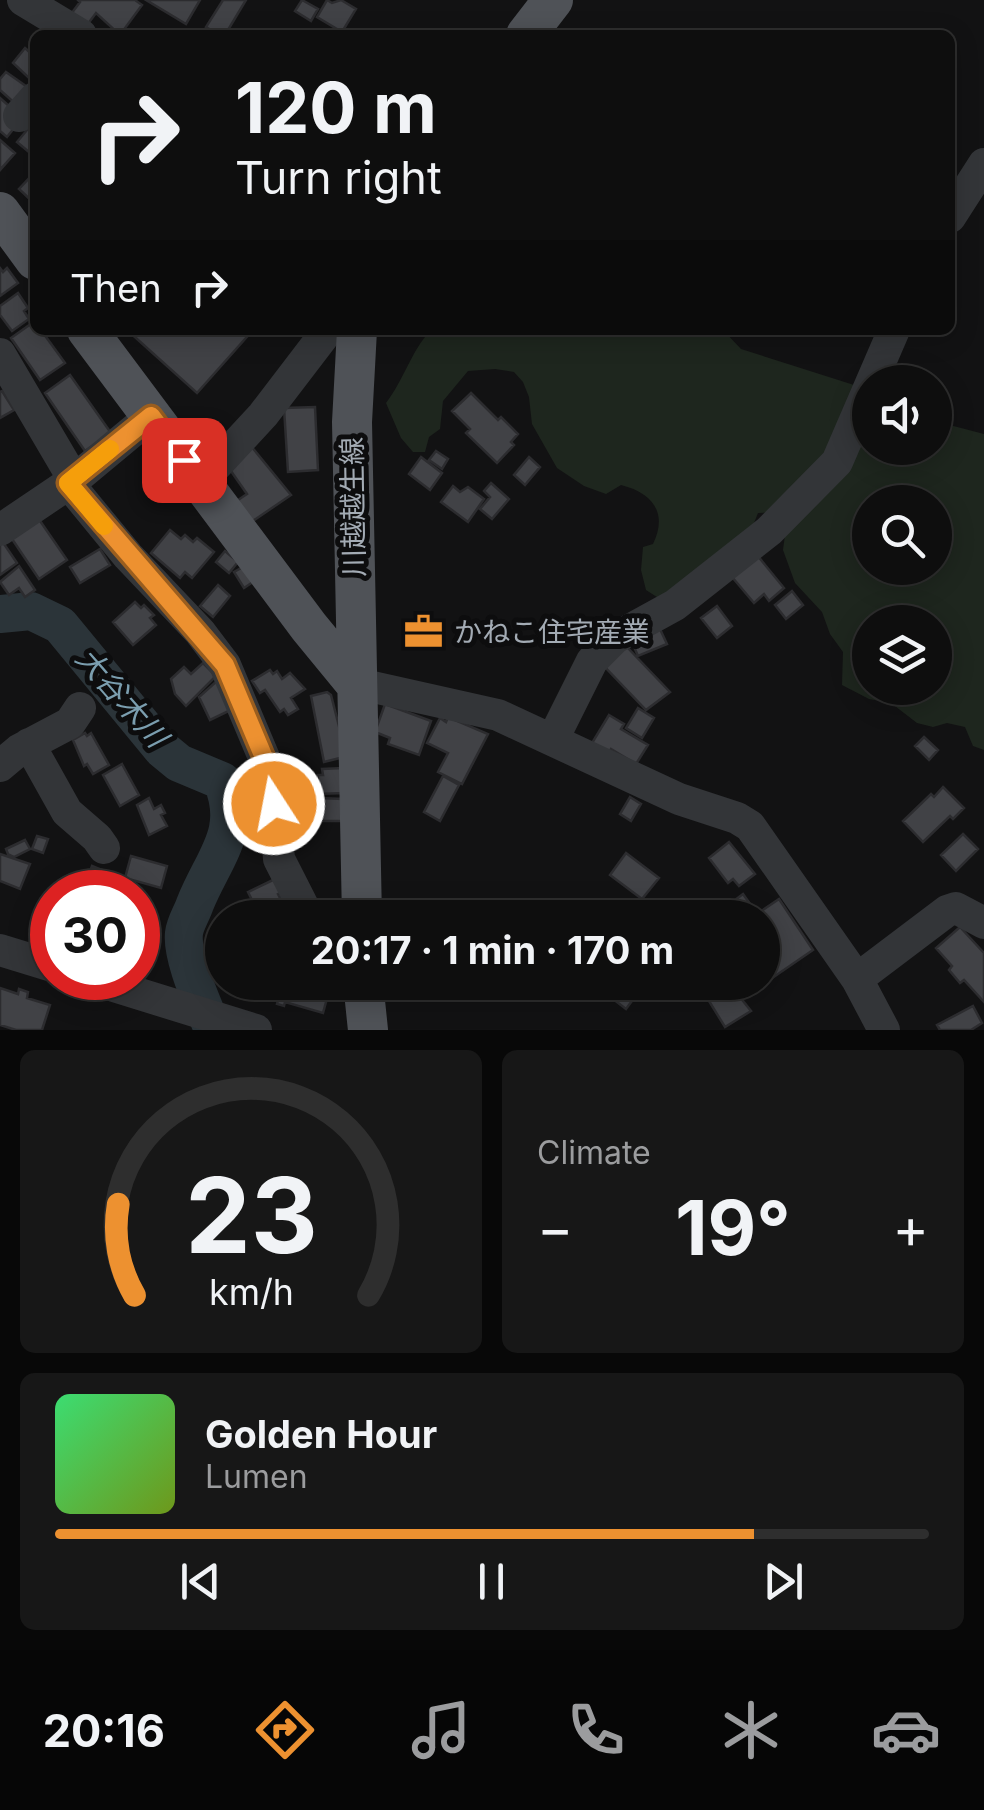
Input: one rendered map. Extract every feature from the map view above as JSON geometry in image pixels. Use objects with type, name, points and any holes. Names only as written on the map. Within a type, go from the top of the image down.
[{"type":"main road","points":[[530,30],[552,0]]},
{"type":"main road","points":[[0,212],[30,253]]},
{"type":"main road","points":[[91,335],[355,683]]},
{"type":"main road","name":"川越越生線","points":[[356,335],[352,395],[361,900]]},
{"type":"main road","points":[[361,1000],[368,1030]]},
{"type":"street","points":[[23,0],[73,30]]},
{"type":"street","points":[[955,209],[984,164]]},
{"type":"street","points":[[200,482],[263,415],[324,335]]},
{"type":"street","points":[[554,739],[592,661],[615,638],[675,604],[769,530],[836,462],[892,335]]},
{"type":"street","points":[[3,368],[71,481],[225,665],[273,779],[278,859],[300,900]]},
{"type":"street","points":[[0,530],[71,481],[151,416]]},
{"type":"street","points":[[355,683],[498,715],[679,799],[750,826],[857,978],[884,1030]]},
{"type":"street","points":[[0,766],[28,744],[70,723],[80,708]]},
{"type":"street","points":[[28,744],[67,812],[104,848]]},
{"type":"street","points":[[857,978],[946,911],[956,908],[984,923]]},
{"type":"street","points":[[0,950],[30,959]]},
{"type":"street","points":[[160,1000],[256,1030]]},
{"type":"shaded area","points":[[427,335],[728,335],[741,349],[852,384],[852,465],[952,465],[952,426],[984,434],[984,750],[973,746],[965,727],[917,723],[894,705],[952,705],[952,605],[852,605],[852,690],[842,685],[843,652],[830,634],[822,612],[795,583],[783,550],[785,535],[779,512],[758,513],[748,538],[660,599],[646,590],[641,570],[643,547],[653,544],[657,533],[655,506],[632,489],[621,485],[606,494],[584,486],[557,468],[532,424],[529,397],[514,372],[468,371],[443,401],[440,429],[429,437],[425,452],[413,452],[401,438],[386,403]]},
{"type":"building","points":[[135,0],[142,5],[124,30],[115,30],[96,13],[87,25],[71,14],[80,2]]},
{"type":"building","points":[[146,0],[200,0],[186,24]]},
{"type":"building","points":[[223,0],[246,0],[228,30],[206,27]]},
{"type":"building","points":[[302,0],[318,9],[311,21],[295,11]]},
{"type":"building","points":[[327,0],[341,0],[356,9],[343,30],[317,17]]},
{"type":"building","points":[[25,48],[30,52],[30,75],[28,77],[13,63]]},
{"type":"building","points":[[6,72],[30,89],[19,107],[0,90],[0,79]]},
{"type":"building","points":[[0,98],[17,113],[15,127],[7,137],[0,131]]},
{"type":"building","points":[[30,126],[30,153],[17,142]]},
{"type":"building","points":[[0,140],[15,153],[0,170]]},
{"type":"building","points":[[30,177],[30,199],[19,189]]},
{"type":"building","points":[[0,268],[3,272],[7,268],[18,283],[0,296]]},
{"type":"building","points":[[18,293],[28,308],[24,311],[29,319],[12,331],[0,315],[0,306]]},
{"type":"building","points":[[30,325],[30,335],[45,335],[65,363],[40,380],[11,338]]},
{"type":"building","points":[[133,335],[249,335],[197,393]]},
{"type":"building","points":[[70,375],[111,433],[85,451],[45,393]]},
{"type":"building","points":[[0,392],[14,410],[0,418]]},
{"type":"building","points":[[471,393],[518,434],[511,442],[514,445],[497,463],[466,433],[470,429],[452,411]]},
{"type":"building","points":[[315,407],[318,470],[288,472],[284,408]]},
{"type":"building","points":[[251,446],[291,495],[247,525],[232,504],[247,494],[226,464]]},
{"type":"building","points":[[436,451],[448,459],[442,469],[429,460]]},
{"type":"building","points":[[421,457],[442,473],[430,490],[409,474]]},
{"type":"building","points":[[529,457],[540,467],[525,485],[514,475]]},
{"type":"building","points":[[491,483],[509,499],[492,519],[480,509],[490,497],[484,491]]},
{"type":"building","points":[[453,486],[460,492],[468,487],[484,499],[468,522],[441,502]]},
{"type":"building","points":[[36,515],[67,560],[39,579],[8,533]]},
{"type":"building","points":[[170,530],[181,539],[185,535],[193,542],[197,538],[214,552],[192,578],[185,572],[180,578],[151,553]]},
{"type":"building","points":[[0,538],[17,563],[0,575]]},
{"type":"building","points":[[100,549],[110,565],[80,583],[70,567]]},
{"type":"building","points":[[225,551],[238,562],[229,573],[216,562]]},
{"type":"building","points":[[757,555],[784,588],[769,601],[764,594],[754,603],[732,577]]},
{"type":"building","points":[[19,566],[35,590],[25,597],[19,588],[9,595],[0,582]]},
{"type":"building","points":[[243,567],[253,582],[244,588],[234,572]]},
{"type":"building","points":[[218,585],[230,596],[213,617],[200,606]]},
{"type":"building","points":[[792,591],[803,605],[786,619],[775,605]]},
{"type":"building","points":[[135,602],[154,615],[150,618],[156,625],[133,645],[113,622]]},
{"type":"building","points":[[717,606],[732,626],[717,638],[701,618]]},
{"type":"building","points":[[660,629],[667,644],[638,656],[631,640]]},
{"type":"building","points":[[625,645],[670,692],[646,710],[601,663]]},
{"type":"building","points":[[203,663],[216,676],[186,706],[175,694],[171,679],[184,667],[191,674]]},
{"type":"building","points":[[270,670],[273,674],[277,671],[282,679],[290,673],[305,689],[291,698],[298,709],[288,715],[284,709],[280,712],[265,690],[260,693],[252,681]]},
{"type":"building","points":[[218,680],[233,709],[210,720],[199,697]]},
{"type":"building","points":[[327,692],[331,695],[344,757],[324,762],[311,696]]},
{"type":"building","points":[[385,704],[431,721],[419,755],[388,744],[390,738],[375,732]]},
{"type":"building","points":[[638,708],[654,718],[642,738],[626,728]]},
{"type":"building","points":[[609,715],[624,724],[621,729],[648,745],[636,764],[592,743]]},
{"type":"building","points":[[448,717],[488,734],[462,784],[438,772],[448,753],[427,743],[440,718],[446,722]]},
{"type":"building","points":[[91,733],[109,765],[93,774],[87,764],[84,766],[73,740]]},
{"type":"building","points":[[924,737],[938,750],[929,760],[915,746]]},
{"type":"building","points":[[122,764],[139,795],[120,806],[103,775]]},
{"type":"building","points":[[343,768],[344,793],[318,794],[318,775],[323,775],[322,769]]},
{"type":"building","points":[[443,776],[459,785],[440,821],[424,812]]},
{"type":"building","points":[[298,777],[309,777],[309,811],[298,811],[293,794],[288,794],[288,783],[298,783]]},
{"type":"building","points":[[943,787],[964,808],[923,842],[903,821]]},
{"type":"building","points":[[630,797],[641,804],[631,821],[620,814]]},
{"type":"building","points":[[149,798],[154,809],[161,805],[167,826],[149,835],[137,805]]},
{"type":"building","points":[[319,798],[344,799],[344,821],[315,818]]},
{"type":"building","points":[[963,834],[978,849],[956,871],[941,855]]},
{"type":"building","points":[[37,836],[48,839],[43,853],[32,849]]},
{"type":"building","points":[[25,840],[30,849],[14,857],[8,854],[6,849]]},
{"type":"building","points":[[729,842],[755,874],[739,886],[733,879],[728,883],[709,858]]},
{"type":"building","points":[[626,853],[659,878],[642,899],[610,875]]},
{"type":"building","points":[[0,854],[30,864],[20,889],[0,881]]},
{"type":"building","points":[[131,856],[167,866],[161,888],[160,870],[127,870]]},
{"type":"building","points":[[275,879],[282,892],[278,894],[281,900],[252,900],[248,892]]},
{"type":"building","points":[[780,900],[813,950],[780,973]]},
{"type":"building","points":[[960,927],[984,953],[984,1002],[964,980],[960,983],[949,970],[952,966],[936,948]]},
{"type":"building","points":[[0,988],[18,994],[19,989],[28,992],[30,1000],[50,1005],[42,1030],[16,1030],[0,1025]]},
{"type":"building","points":[[278,1000],[327,1000],[323,1013],[285,1002],[284,1006],[277,1004]]},
{"type":"building","points":[[614,1000],[633,1000],[626,1009]]},
{"type":"building","points":[[708,1000],[742,1000],[751,1011],[725,1027]]},
{"type":"building","points":[[973,1006],[982,1023],[971,1030],[940,1030],[937,1025]]},
{"type":"waterway","name":"大谷木川","points":[[0,614],[31,611],[60,625],[162,749],[179,763],[222,781],[228,799],[228,830],[184,933],[189,968],[213,1030]]},
{"type":"slow traffic","points":[[104,526],[68,483],[110,449]]},
{"type":"place","name":"かねこ住宅産業","points":[[424,632]]},
{"type":"route","points":[[184,460],[151,416],[68,483],[225,665],[273,779],[274,804]]}]
